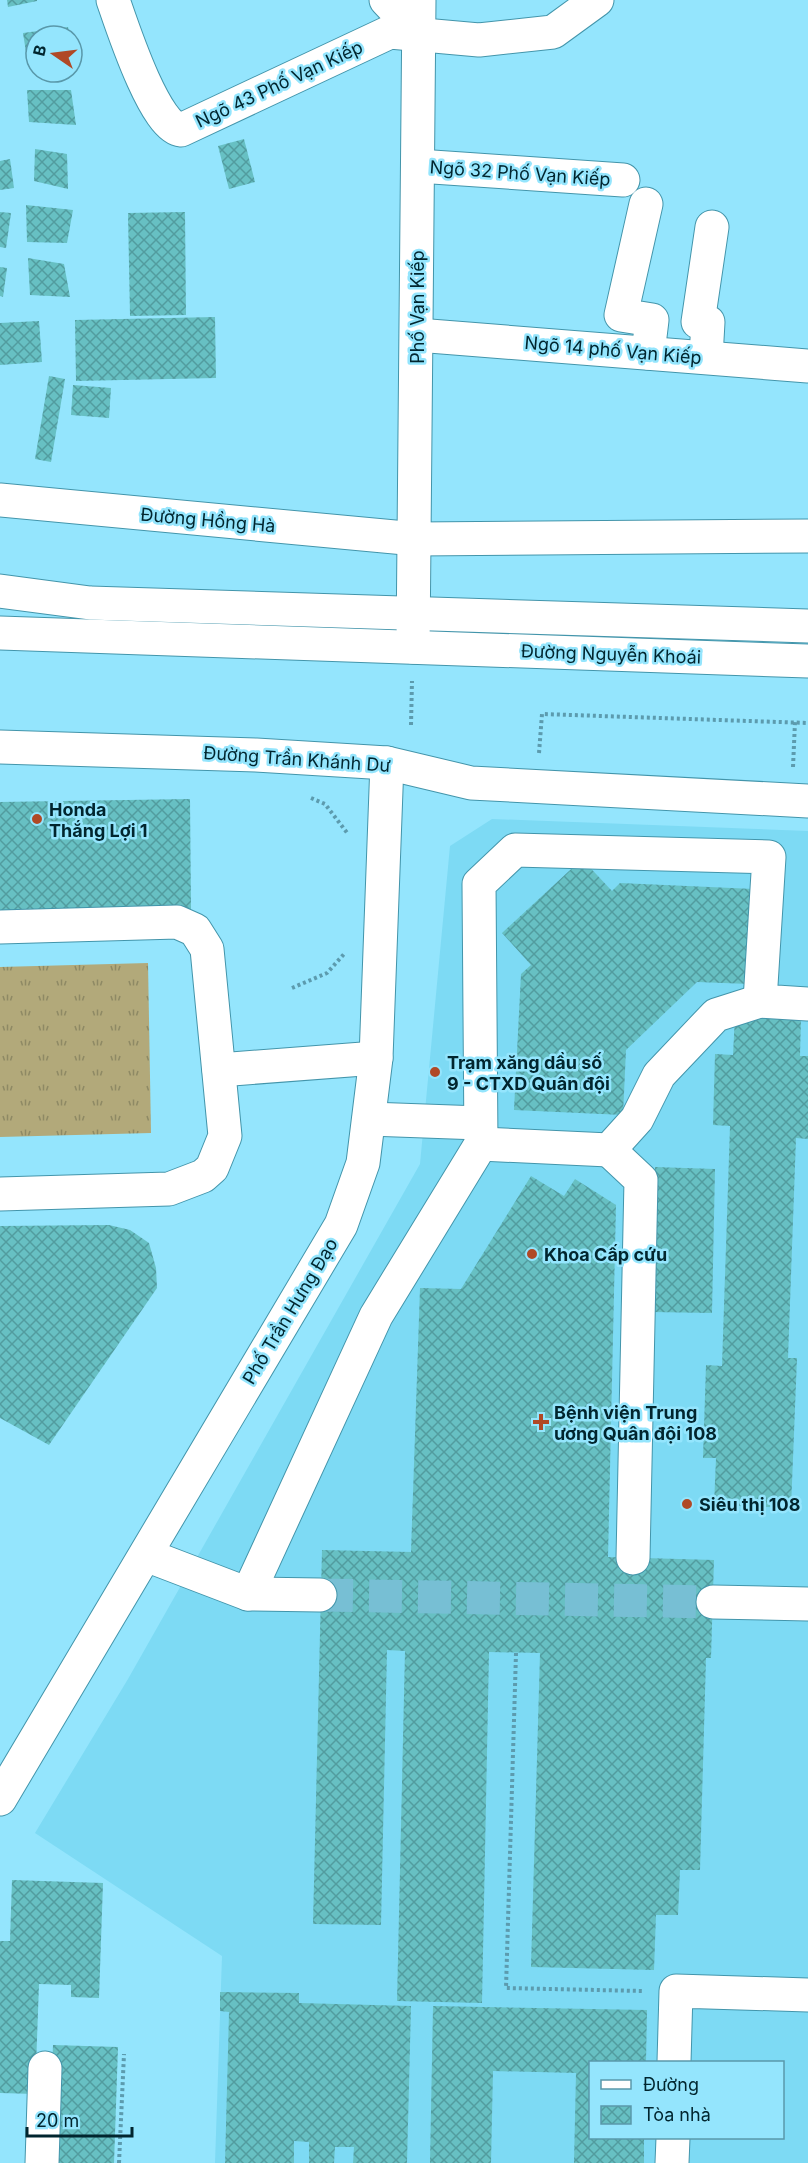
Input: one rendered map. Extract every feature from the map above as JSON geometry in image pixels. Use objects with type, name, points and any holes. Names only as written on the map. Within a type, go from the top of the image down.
[{"type":"main road","name":"Ngõ 43 Phố Vạn Kiếp","points":[[113,0],[143,80],[165,121],[174,129],[182,130],[390,32],[419,35]]},
{"type":"main road","points":[[386,0],[419,35],[479,40],[553,32],[597,0]]},
{"type":"main road","name":"Phố Vạn Kiếp","points":[[413,647],[416,614],[419,0]]},
{"type":"main road","name":"Ngõ 32 Phố Vạn Kiếp","points":[[418,166],[623,180]]},
{"type":"main road","points":[[646,204],[621,315],[652,320],[648,353]]},
{"type":"main road","points":[[706,357],[708,322],[698,322],[712,227]]},
{"type":"main road","name":"Ngõ 14 phố Vạn Kiếp","points":[[417,334],[808,366]]},
{"type":"main road","name":"Đường Hồng Hà","points":[[0,500],[416,539]]},
{"type":"main road","points":[[416,539],[808,536]]},
{"type":"main road","points":[[0,591],[90,603],[416,614]]},
{"type":"main road","name":"Đường Nguyễn Khoái","points":[[416,614],[808,626]]},
{"type":"main road","points":[[0,633],[413,647]]},
{"type":"main road","name":"Đường Nguyễn Khoái","points":[[413,647],[808,660]]},
{"type":"main road","name":"Đường Trần Khánh Dư","points":[[0,747],[256,755],[387,763],[471,783],[800,801]]},
{"type":"main road","name":"Phố Trần Hưng Đạo","points":[[0,1799],[341,1225],[363,1163],[376,1058],[387,763]]},
{"type":"main road","points":[[248,1594],[376,1316],[480,1133],[478,884],[515,850],[769,857],[760,1001]]},
{"type":"main road","points":[[0,927],[177,922],[195,930],[207,949],[225,1136],[212,1168],[202,1176],[169,1189],[0,1194]]},
{"type":"main road","points":[[609,1150],[637,1119],[659,1076],[716,1015],[760,1001],[808,1004]]},
{"type":"main road","points":[[219,1070],[376,1058]]},
{"type":"main road","points":[[369,1119],[609,1150],[641,1180],[633,1558]]},
{"type":"main road","points":[[146,1555],[248,1594],[320,1595]]},
{"type":"main road","points":[[713,1602],[808,1604]]},
{"type":"main road","points":[[674,2061],[676,1991],[808,1995]]},
{"type":"main road","points":[[42,2163],[45,2068]]},
{"type":"main road","points":[[672,2163],[673,2139]]},
{"type":"path","points":[[411,725],[413,647]]},
{"type":"path","points":[[537,786],[542,714],[808,723]]},
{"type":"path","points":[[795,722],[800,801]]},
{"type":"path","points":[[516,1653],[506,1988],[676,1991]]},
{"type":"path","points":[[119,2163],[124,2054]]},
{"type":"shaded area","name":"Bệnh viện Trung ương Quân đội 108","points":[[492,819],[808,831],[808,2163],[215,2163],[222,1956],[35,1833],[128,1679],[420,1164],[450,846]]},
{"type":"green space","points":[[148,963],[151,1133],[0,1137],[0,967]]},
{"type":"building","points":[[7,0],[37,0],[37,1],[8,7]]},
{"type":"building","points":[[27,90],[71,90],[76,125],[29,122]]},
{"type":"building","points":[[244,139],[255,182],[229,189],[218,146]]},
{"type":"building","points":[[35,149],[67,154],[68,189],[34,181]]},
{"type":"building","points":[[10,159],[14,188],[0,190],[0,161]]},
{"type":"building","points":[[26,205],[73,210],[67,243],[27,242]]},
{"type":"building","points":[[0,212],[11,213],[6,248],[0,247]]},
{"type":"building","points":[[185,212],[186,315],[130,316],[128,213]]},
{"type":"building","points":[[28,258],[64,264],[70,297],[30,295]]},
{"type":"building","points":[[0,267],[7,268],[3,297],[0,296]]},
{"type":"building","points":[[215,317],[216,378],[76,381],[75,320]]},
{"type":"building","points":[[39,321],[42,362],[0,365],[0,323]]},
{"type":"building","points":[[49,376],[65,379],[51,462],[35,459]]},
{"type":"building","points":[[73,385],[111,388],[109,418],[71,415]]},
{"type":"building","points":[[190,799],[191,910],[0,913],[0,802]]},
{"type":"building","points":[[582,859],[612,891],[620,883],[754,889],[749,984],[697,982],[626,1050],[623,1115],[514,1110],[521,974],[531,965],[502,933]]},
{"type":"building","points":[[735,1016],[801,1018],[800,1056],[808,1056],[808,1139],[796,1138],[788,1358],[797,1358],[791,1508],[714,1505],[716,1458],[703,1458],[706,1365],[722,1366],[730,1126],[713,1125],[715,1054],[733,1055]]},
{"type":"building","points":[[655,1167],[715,1169],[712,1313],[651,1312]]},
{"type":"building","points":[[531,1176],[564,1196],[575,1179],[616,1205],[608,1557],[714,1560],[711,1658],[706,1658],[700,1870],[680,1870],[678,1915],[656,1915],[654,1970],[531,1967],[540,1653],[489,1652],[482,2003],[397,2001],[405,1651],[387,1650],[381,1925],[313,1924],[322,1550],[411,1552],[420,1288],[461,1289]]},
{"type":"building","points":[[109,1225],[130,1230],[149,1243],[156,1268],[157,1288],[49,1445],[0,1418],[0,1226]]},
{"type":"building","points":[[12,1880],[103,1883],[99,1998],[71,1997],[71,1985],[39,1984],[35,2094],[0,2093],[0,1941],[10,1941]]},
{"type":"building","points":[[220,1992],[299,1993],[299,2003],[411,2006],[407,2163],[353,2163],[354,2147],[335,2147],[334,2163],[309,2163],[309,2142],[294,2141],[294,2163],[225,2163],[229,2012],[220,2011]]},
{"type":"building","points":[[433,2006],[647,2010],[646,2061],[589,2061],[589,2139],[644,2139],[644,2163],[574,2163],[576,2073],[493,2071],[491,2163],[430,2163]]},
{"type":"building","points":[[53,2045],[118,2047],[114,2163],[48,2163]]},
{"type":"tunnel","points":[[320,1595],[713,1602]]},
{"type":"place","name":"Honda Thắng Lợi 1","points":[[37,819]]},
{"type":"place","name":"Trạm xăng dầu số 9 - CTXD Quân đội","points":[[435,1072]]},
{"type":"place","name":"Khoa Cấp cứu","points":[[532,1254]]},
{"type":"place","name":"Bệnh viện Trung ương Quân đội 108","points":[[541,1422]]},
{"type":"place","name":"Siêu thị 108","points":[[687,1504]]}]
